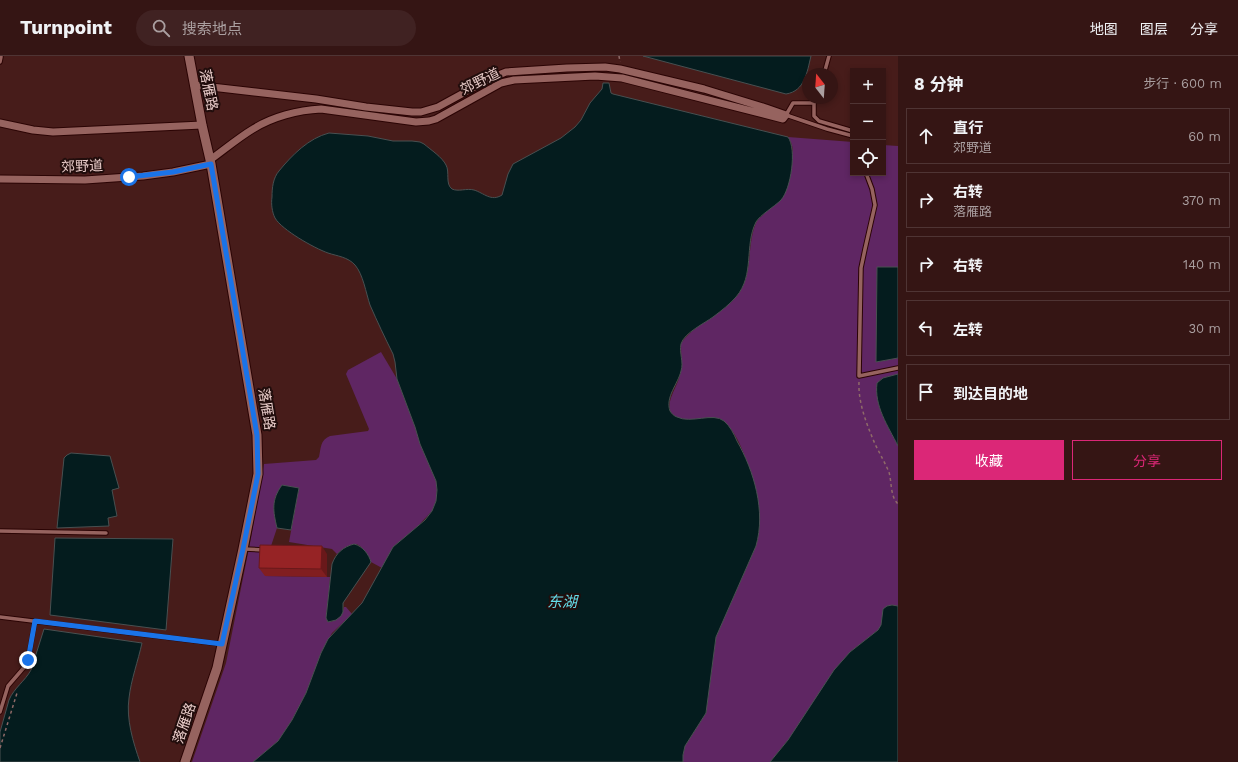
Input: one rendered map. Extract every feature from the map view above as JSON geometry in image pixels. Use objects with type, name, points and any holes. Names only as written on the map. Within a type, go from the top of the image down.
[{"type":"street","name":"落雁路","points":[[185,762],[217,668],[258,474],[257,435],[210,162],[189,56]]},
{"type":"street","points":[[194,85],[316,99],[366,107],[421,112],[438,107],[501,73],[559,68],[605,67],[620,69],[704,89],[786,115]]},
{"type":"street","name":"郊野道","points":[[0,179],[85,180],[143,176],[173,172],[210,162],[253,128],[298,112],[321,109],[416,122],[429,121],[436,119],[501,83],[514,80],[595,76],[616,78],[783,119],[786,115]]},
{"type":"street","points":[[0,123],[33,130],[53,132],[202,126]]},
{"type":"lane","points":[[826,68],[829,56]]},
{"type":"lane","points":[[0,62],[1,57]]},
{"type":"lane","points":[[802,103],[792,103],[786,115],[850,135]]},
{"type":"lane","points":[[814,104],[814,116],[819,121],[850,130]]},
{"type":"lane","points":[[867,176],[872,189],[875,205],[861,268],[859,376],[898,368]]},
{"type":"lane","points":[[0,531],[106,533]]},
{"type":"lane","points":[[243,549],[266,550]]},
{"type":"lane","points":[[0,617],[222,644]]},
{"type":"lane","points":[[0,712],[8,686],[27,664],[35,621]]},
{"type":"path","points":[[859,376],[858,390],[860,406],[889,473],[893,498],[898,504]]},
{"type":"path","points":[[0,748],[17,693]]},
{"type":"shaded area","points":[[788,137],[850,142],[850,176],[886,176],[886,145],[898,146],[898,267],[878,267],[876,362],[898,358],[898,374],[880,380],[877,388],[879,406],[898,446],[898,606],[892,605],[878,630],[850,652],[788,740],[770,762],[683,762],[685,746],[706,713],[716,637],[756,546],[759,534],[759,524],[757,499],[754,486],[746,459],[736,436],[719,418],[685,420],[676,417],[671,413],[669,407],[670,401],[680,375],[681,344],[692,331],[724,309],[737,296],[742,288],[748,270],[751,242],[756,223],[768,207],[791,158],[793,152]]},
{"type":"shaded area","points":[[381,352],[397,379],[420,444],[436,481],[436,501],[432,511],[415,529],[393,547],[382,568],[371,562],[365,551],[357,544],[343,549],[337,554],[332,549],[289,542],[299,488],[282,486],[275,497],[274,512],[277,528],[269,552],[265,576],[330,577],[326,618],[328,622],[339,618],[344,607],[346,607],[352,614],[332,633],[321,653],[306,693],[292,720],[278,741],[253,762],[192,762],[226,663],[264,464],[316,460],[319,457],[324,440],[330,436],[368,431],[369,429],[346,374],[348,370]]},
{"type":"water","points":[[643,56],[811,56],[808,68],[802,68],[801,85],[792,92],[786,94]]},
{"type":"water","name":"东湖","points":[[603,83],[609,83],[611,93],[613,94],[788,137],[792,150],[792,169],[785,195],[758,219],[752,231],[748,270],[742,288],[728,305],[690,332],[683,340],[681,344],[682,368],[669,401],[670,411],[676,417],[683,419],[714,418],[724,421],[728,425],[749,465],[757,492],[760,519],[756,546],[716,637],[706,713],[685,746],[683,762],[253,762],[278,741],[292,720],[306,693],[321,653],[328,639],[362,603],[393,547],[425,520],[432,511],[436,501],[437,490],[436,481],[420,444],[397,379],[393,354],[370,305],[358,269],[349,260],[315,247],[291,233],[279,223],[272,211],[275,177],[295,153],[322,135],[329,133],[368,136],[393,141],[420,142],[442,159],[447,168],[449,184],[452,189],[478,191],[494,198],[498,197],[502,195],[508,174],[513,164],[561,138],[575,127],[581,120],[590,103],[602,89]]},
{"type":"water","points":[[877,267],[898,267],[898,358],[876,362]]},
{"type":"water","points":[[898,374],[898,446],[880,408],[877,383],[883,378]]},
{"type":"water","points":[[71,453],[110,456],[119,488],[112,490],[117,516],[108,518],[109,526],[57,528],[64,458]]},
{"type":"water","points":[[282,485],[299,488],[291,530],[277,528],[274,506],[278,490]]},
{"type":"water","points":[[55,538],[173,539],[166,630],[50,615]]},
{"type":"water","points":[[354,544],[365,551],[371,562],[343,603],[343,612],[341,616],[336,620],[328,622],[326,618],[332,564],[340,551]]},
{"type":"water","points":[[892,605],[898,606],[898,762],[770,762],[788,740],[834,670],[850,652],[878,630],[881,625],[883,609]]},
{"type":"water","points":[[44,629],[142,643],[131,684],[128,706],[131,730],[140,762],[0,762],[0,732],[9,700],[31,670]]},
{"type":"building","points":[[260,545],[322,546],[321,569],[259,568]]},
{"type":"route","points":[[28,660],[35,621],[222,644],[243,549],[258,474],[257,435],[211,164],[159,175],[129,177]]}]
